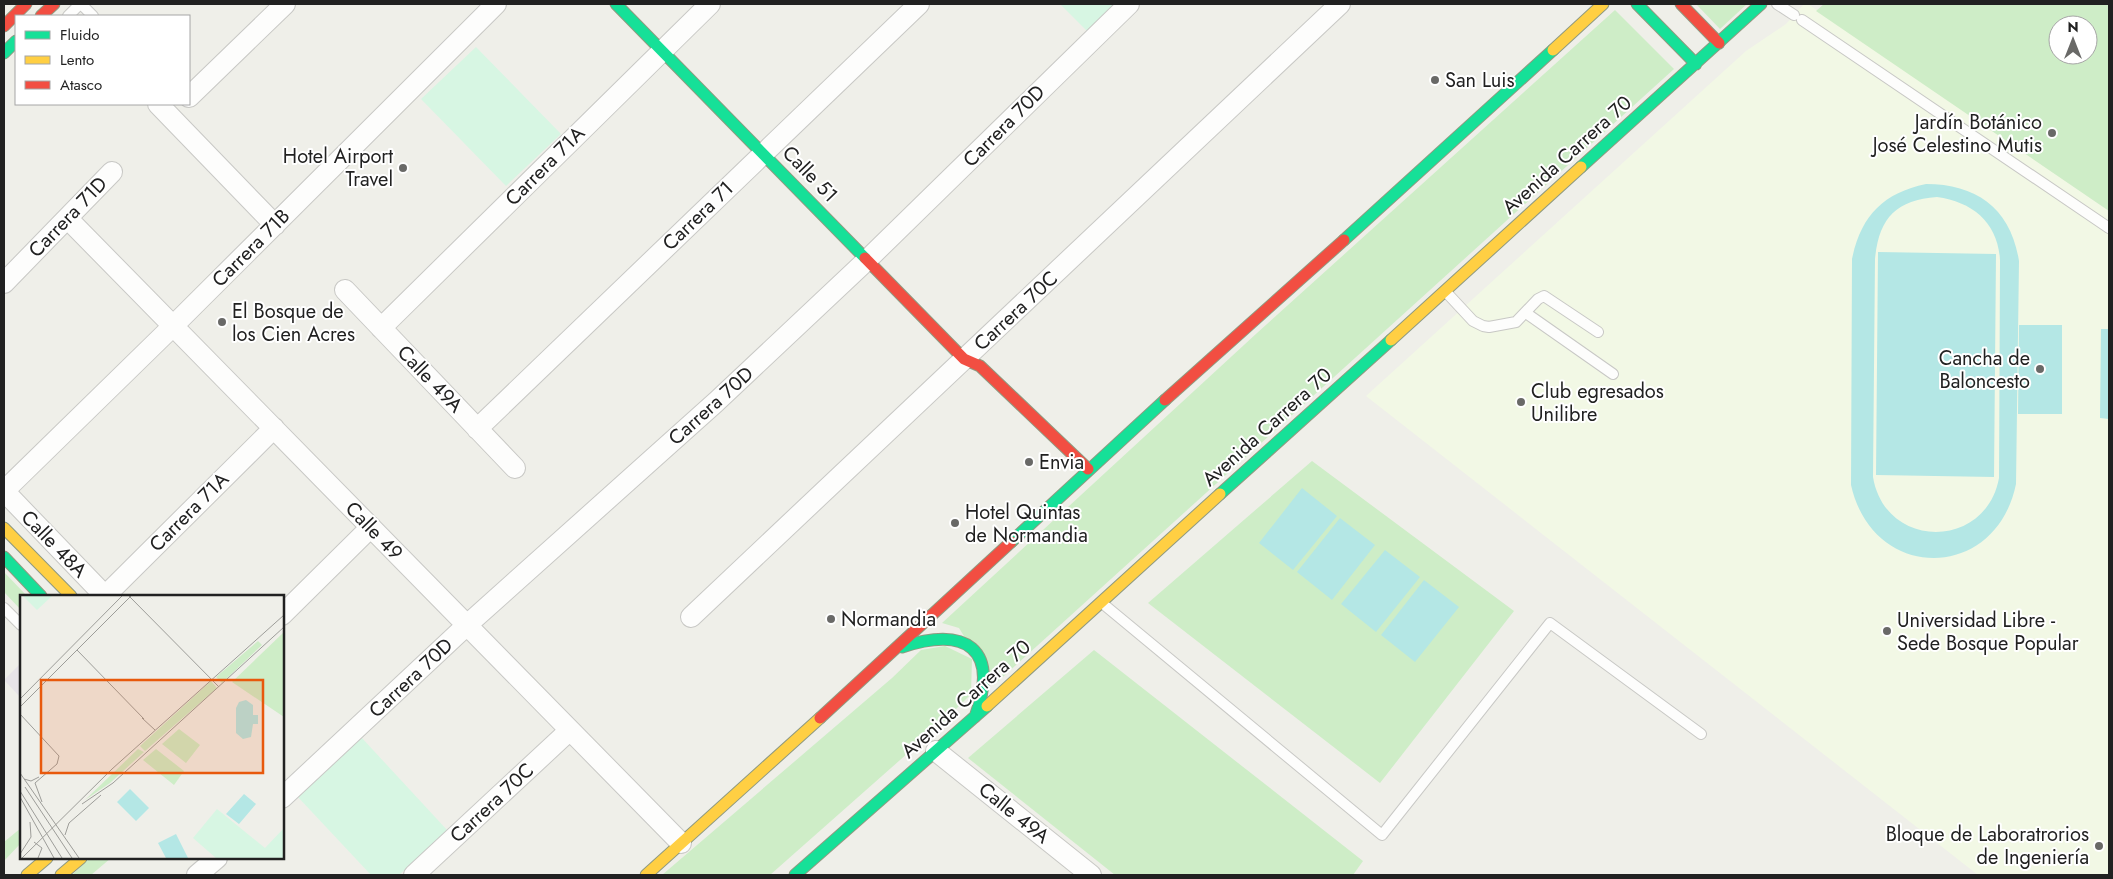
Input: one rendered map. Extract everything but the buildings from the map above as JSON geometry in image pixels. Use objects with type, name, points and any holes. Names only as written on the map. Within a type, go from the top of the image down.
[{"type":"main road","points":[[4,26],[26,4]]},
{"type":"main road","points":[[42,15],[54,4]]},
{"type":"main road","name":"Calle 51","points":[[616,4],[666,47],[972,359],[1088,469]]},
{"type":"main road","name":"Calle 51","points":[[632,4],[666,47]]},
{"type":"main road","points":[[646,875],[897,648],[1088,469],[1427,166],[1603,4]]},
{"type":"main road","points":[[1637,4],[1696,64]]},
{"type":"main road","points":[[1681,4],[1719,43]]},
{"type":"main road","name":"Avenida Carrera 70","points":[[795,875],[975,717],[1761,4]]},
{"type":"main road","points":[[4,53],[15,43]]},
{"type":"main road","points":[[4,528],[70,595]]},
{"type":"main road","points":[[4,557],[40,595]]},
{"type":"main road","points":[[897,648],[942,638],[962,641],[972,649],[982,663],[985,673],[982,700],[975,717]]},
{"type":"main road","points":[[27,875],[46,859]]},
{"type":"main road","points":[[61,875],[80,859]]},
{"type":"street","points":[[190,96],[285,4]]},
{"type":"street","name":"Carrera 71B","points":[[4,491],[173,326],[496,4]]},
{"type":"street","name":"Carrera 71A","points":[[381,328],[710,4]]},
{"type":"street","name":"Carrera 71","points":[[477,429],[919,4]]},
{"type":"street","name":"Carrera 70D","points":[[284,793],[709,409],[871,256],[1129,4]]},
{"type":"street","name":"Carrera 70C","points":[[691,617],[972,359],[1340,4]]},
{"type":"street","points":[[170,108],[275,224]]},
{"type":"street","name":"Carrera 71D","points":[[4,283],[112,172]]},
{"type":"street","name":"Calle 49","points":[[68,219],[680,843]]},
{"type":"street","name":"Calle 49A","points":[[345,290],[514,468]]},
{"type":"street","name":"Carrera 71A","points":[[106,595],[274,428]]},
{"type":"street","name":"Calle 48A","points":[[4,491],[104,595]]},
{"type":"street","points":[[284,613],[371,527]]},
{"type":"street","name":"Carrera 70C","points":[[414,875],[570,730]]},
{"type":"street","name":"Calle 49A","points":[[936,751],[1091,875]]},
{"type":"street","points":[[197,875],[216,859]]},
{"type":"lane","points":[[69,15],[81,4],[92,15]]},
{"type":"lane","points":[[1778,4],[2109,228]]},
{"type":"lane","points":[[1445,291],[1473,320],[1483,326],[1512,324],[1538,299],[1544,296],[1598,332]]},
{"type":"lane","points":[[1526,312],[1613,374]]},
{"type":"lane","points":[[1102,602],[1382,835],[1550,623],[1701,734]]},
{"type":"lane","points":[[4,608],[20,623]]},
{"type":"shaded area","points":[[1060,4],[1126,4],[1092,36]]},
{"type":"shaded area","name":"Universidad Libre - Sede Bosque Popular","points":[[1804,4],[1808,4],[2109,211],[2109,875],[1978,875],[1366,396],[1746,51],[1786,24]]},
{"type":"shaded area","points":[[476,47],[561,134],[506,186],[421,99]]},
{"type":"shaded area","points":[[1926,184],[1944,185],[1976,195],[1989,203],[2000,214],[2008,227],[2015,243],[2019,261],[2016,484],[2004,516],[1985,539],[1961,553],[1934,558],[1908,554],[1883,540],[1864,517],[1851,485],[1852,259],[1861,230],[1876,209],[1886,200],[1911,188]],"holes":[[[1937,197],[1972,209],[1981,216],[1989,225],[1998,247],[2000,260],[1999,478],[1990,502],[1976,518],[1957,529],[1936,532],[1915,528],[1896,518],[1881,501],[1873,477],[1875,259],[1881,232],[1892,214],[1900,207],[1911,202]]]},
{"type":"shaded area","points":[[1878,252],[1996,254],[1994,477],[1876,475]]},
{"type":"shaded area","name":"Cancha de Baloncesto","points":[[2019,325],[2062,325],[2062,414],[2018,414]]},
{"type":"shaded area","points":[[2101,329],[2109,329],[2109,419],[2100,418]]},
{"type":"shaded area","points":[[1302,488],[1337,516],[1293,570],[1259,543]]},
{"type":"shaded area","points":[[1340,518],[1375,545],[1332,600],[1297,572]]},
{"type":"shaded area","points":[[1385,550],[1420,577],[1376,632],[1341,604]]},
{"type":"shaded area","points":[[1424,580],[1459,607],[1415,662],[1381,635]]},
{"type":"shaded area","points":[[20,664],[20,697],[4,680]]},
{"type":"shaded area","points":[[361,737],[448,831],[399,875],[371,875],[297,796]]},
{"type":"green space","points":[[1696,4],[1747,4],[1720,29]]},
{"type":"green space","name":"Jardín Botánico José Celestino Mutis","points":[[1824,4],[2109,4],[2109,211],[1816,11]]},
{"type":"green space","points":[[1615,10],[1674,69],[994,685],[959,628],[942,623],[1257,333]]},
{"type":"green space","points":[[1312,461],[1514,611],[1380,783],[1148,603]]},
{"type":"green space","points":[[4,572],[26,595],[20,595],[20,609],[4,592]]},
{"type":"green space","points":[[945,646],[972,659],[971,694],[943,722],[770,875],[662,875],[892,678],[921,650]]},
{"type":"green space","points":[[1094,650],[1363,861],[1353,875],[1115,875],[968,758]]},
{"type":"green space","points":[[20,829],[20,844],[4,861],[4,842]]},
{"type":"green space","points":[[89,859],[110,859],[91,875],[72,875]]},
{"type":"traffic: fast","points":[[616,4],[865,258]]},
{"type":"traffic: fast","points":[[1637,4],[1696,64]]},
{"type":"traffic: fast","points":[[1581,167],[1761,4]]},
{"type":"traffic: fast","points":[[4,53],[15,42]]},
{"type":"traffic: fast","points":[[1344,240],[1553,50]]},
{"type":"traffic: fast","points":[[1220,494],[1391,340]]},
{"type":"traffic: fast","points":[[1011,542],[1165,400]]},
{"type":"traffic: fast","points":[[4,557],[40,595]]},
{"type":"traffic: fast","points":[[902,647],[925,641],[944,639],[960,642],[972,648],[980,659],[983,674],[982,693],[975,717]]},
{"type":"traffic: fast","points":[[795,875],[987,706]]},
{"type":"traffic: slow","points":[[1553,50],[1603,4]]},
{"type":"traffic: slow","points":[[1391,340],[1581,167]]},
{"type":"traffic: slow","points":[[987,706],[1220,494]]},
{"type":"traffic: slow","points":[[4,528],[70,595]]},
{"type":"traffic: slow","points":[[646,875],[820,718]]},
{"type":"traffic: slow","points":[[27,875],[46,859]]},
{"type":"traffic: slow","points":[[61,875],[80,859]]},
{"type":"traffic: jam","points":[[4,26],[26,4]]},
{"type":"traffic: jam","points":[[42,15],[54,4]]},
{"type":"traffic: jam","points":[[1681,4],[1719,43]]},
{"type":"traffic: jam","points":[[1165,400],[1344,240]]},
{"type":"traffic: jam","points":[[865,258],[964,359],[980,366],[1088,469]]},
{"type":"traffic: jam","points":[[820,718],[1011,542]]},
{"type":"place","name":"San Luis","points":[[1435,80]]},
{"type":"place","name":"Jardín Botánico José Celestino Mutis","points":[[2052,133]]},
{"type":"place","name":"Hotel Airport Travel","points":[[403,168]]},
{"type":"place","name":"El Bosque de los Cien Acres","points":[[222,322]]},
{"type":"place","name":"Cancha de Baloncesto","points":[[2040,369]]},
{"type":"place","name":"Club egresados Unilibre","points":[[1521,402]]},
{"type":"place","name":"Envia","points":[[1029,462]]},
{"type":"place","name":"Hotel Quintas de Normandia","points":[[955,523]]},
{"type":"place","name":"Normandia","points":[[831,619]]},
{"type":"place","name":"Universidad Libre - Sede Bosque Popular","points":[[1887,631]]},
{"type":"place","name":"Bloque de Laboratrorios de Ingeniería","points":[[2099,846]]}]
